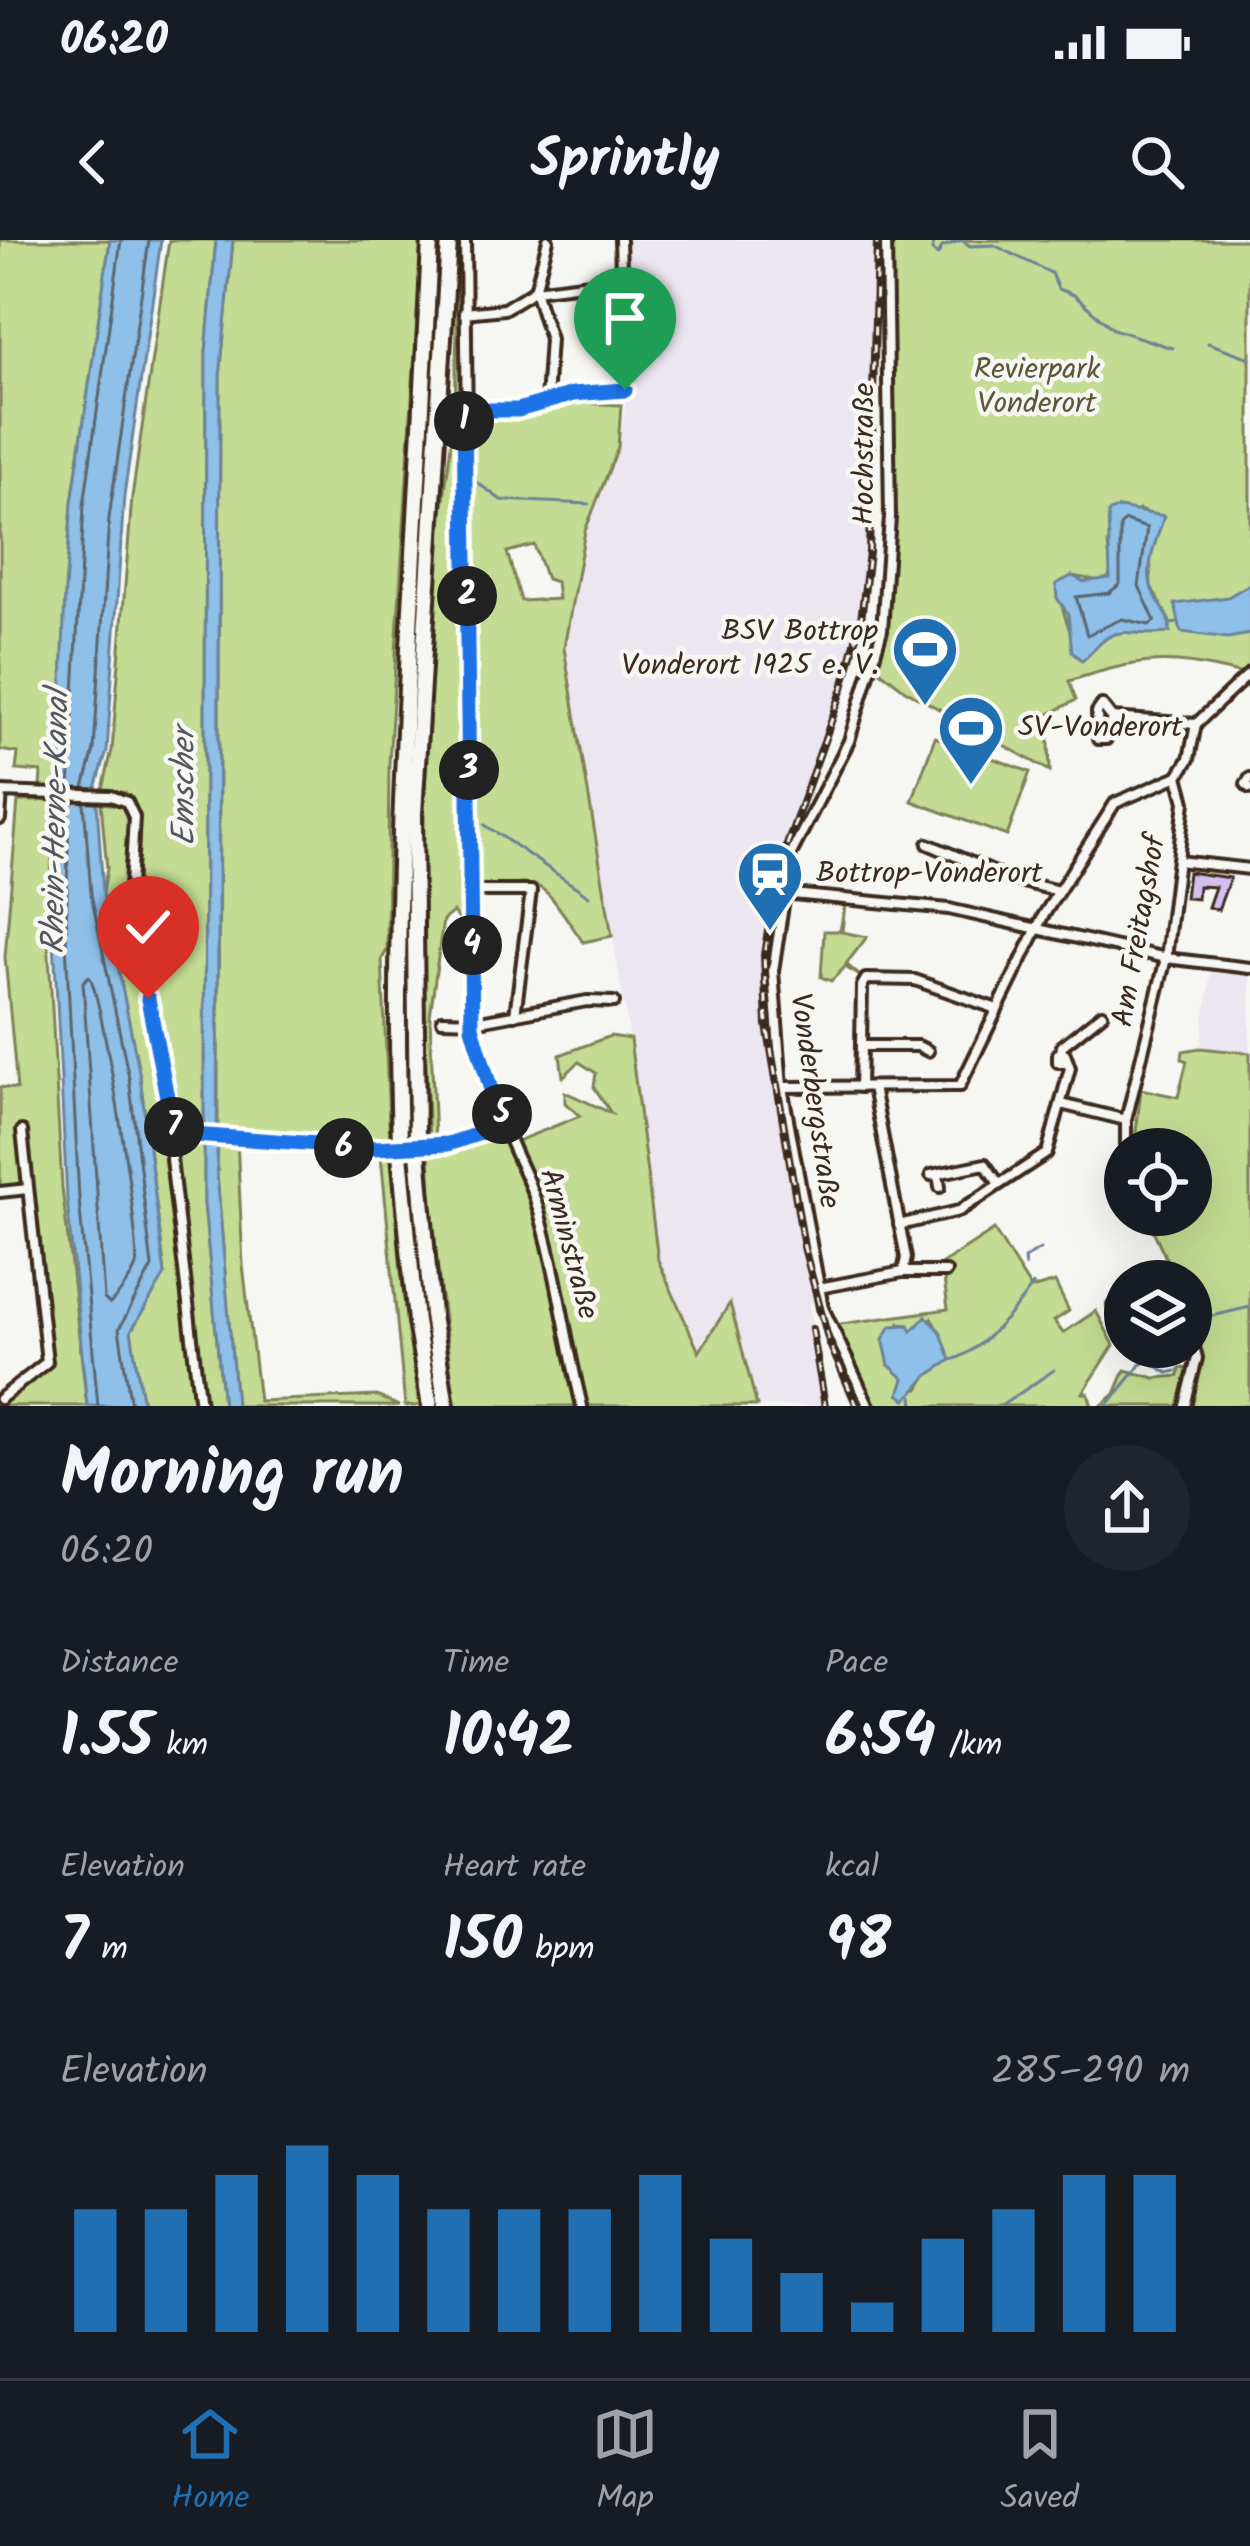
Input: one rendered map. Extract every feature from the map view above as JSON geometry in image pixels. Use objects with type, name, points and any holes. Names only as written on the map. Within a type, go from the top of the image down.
[{"type":"highway","points":[[430,240],[398,808],[395,994],[400,1148],[416,1322],[430,1406]]},
{"type":"highway","points":[[446,1406],[429,1291],[417,1147],[414,814],[449,240]]},
{"type":"street","name":"Arminstraße","points":[[465,240],[473,1022],[502,1126],[515,1145],[536,1201],[582,1406]]},
{"type":"street","points":[[535,290],[548,240]]},
{"type":"street","points":[[464,410],[518,410],[625,390],[620,240]]},
{"type":"street","name":"Hochstraße","points":[[873,666],[885,613],[889,556],[886,240]]},
{"type":"street","points":[[464,313],[504,309],[535,290],[622,279]]},
{"type":"street","points":[[535,290],[541,296],[550,344],[547,401]]},
{"type":"street","name":"Vonderbergstraße","points":[[868,1406],[829,1325],[819,1288],[782,1087],[772,987],[791,854],[849,741],[873,666]]},
{"type":"street","points":[[1112,718],[1196,724],[1250,673]]},
{"type":"street","name":"Am Freitagshof","points":[[1126,1128],[1166,958],[1185,802],[1178,776],[1189,759],[1196,724]]},
{"type":"street","points":[[782,1087],[961,1086],[1035,930],[1115,803],[1178,776]]},
{"type":"street","points":[[1250,778],[1246,782],[1250,788]]},
{"type":"street","points":[[0,819],[1,792],[103,796],[124,800],[134,817],[129,904],[178,1132],[171,1159],[200,1406]]},
{"type":"street","points":[[928,844],[1006,878],[1058,891]]},
{"type":"street","points":[[1178,860],[1250,869]]},
{"type":"street","points":[[471,891],[531,891],[515,1015]]},
{"type":"street","points":[[782,893],[950,909],[1166,958],[1250,968]]},
{"type":"street","points":[[860,1087],[862,986],[866,980],[915,980],[997,1009]]},
{"type":"street","points":[[442,1020],[473,1022],[599,999],[614,1002]]},
{"type":"street","points":[[899,1225],[959,1211],[1047,1154],[1070,1068],[1062,1046],[1102,1014]]},
{"type":"street","points":[[861,1046],[918,1046],[928,1051]]},
{"type":"street","points":[[873,1087],[906,1258],[903,1272]]},
{"type":"street","points":[[1061,1104],[1126,1120]]},
{"type":"street","points":[[178,1132],[386,1148],[464,1141],[502,1126]]},
{"type":"street","points":[[0,1399],[46,1366],[22,1131]]},
{"type":"street","points":[[940,1187],[934,1174],[985,1164],[999,1184]]},
{"type":"street","points":[[0,1192],[28,1189]]},
{"type":"street","points":[[819,1288],[903,1272],[946,1272]]},
{"type":"street","points":[[1185,1406],[1194,1368]]},
{"type":"shaded area","points":[[628,240],[878,240],[873,544],[862,636],[773,887],[766,929],[768,1021],[818,1300],[809,1304],[827,1406],[744,1406],[710,1341],[698,1353],[666,1284],[652,1236],[630,1039],[564,648],[585,531],[618,447],[625,409],[631,331]]},
{"type":"shaded area","points":[[1211,970],[1250,975],[1250,1053],[1201,1048]]},
{"type":"green space","points":[[0,240],[110,240],[72,503],[57,791],[40,789],[41,772],[16,770],[18,753],[0,750]]},
{"type":"green space","points":[[169,240],[216,240],[206,352],[204,1129],[184,1130],[177,1121],[135,912],[138,821],[126,793],[103,789],[112,750],[132,497]]},
{"type":"green space","points":[[233,240],[422,240],[389,764],[387,950],[382,959],[390,1143],[218,1131],[220,377]]},
{"type":"green space","points":[[459,240],[470,240],[470,413],[521,413],[562,402],[621,405],[618,447],[585,531],[564,648],[612,936],[583,942],[555,902],[536,886],[463,890],[461,921],[453,912],[443,920],[430,1016],[435,1141],[429,1141],[421,951],[424,817],[433,584],[455,413]],"holes":[[[534,545],[546,579],[556,582],[558,599],[521,601],[507,552]]]},
{"type":"green space","name":"Revierpark Vonderort","points":[[889,240],[918,244],[916,240],[1250,240],[1250,669],[1242,674],[1155,662],[1069,681],[1076,700],[1048,715],[1050,771],[905,690],[878,669],[890,599]],"holes":[[[1139,510],[1150,514],[1151,586],[1170,622],[1170,632],[1118,633],[1082,660],[1057,584],[1072,576],[1106,582],[1111,572],[1108,543]]]},
{"type":"green space","name":"SV-Vonderort","points":[[935,737],[1030,772],[1007,836],[912,801]]},
{"type":"green space","points":[[39,797],[55,798],[48,937],[62,1187],[87,1406],[0,1406],[48,1364],[25,1185],[0,1188],[0,1087],[17,1089],[5,957],[18,801],[38,801]]},
{"type":"green space","points":[[101,803],[124,806],[131,840],[124,888],[170,1147],[182,1149],[184,1140],[204,1140],[204,1203],[223,1406],[143,1406],[131,1331],[165,1274],[140,1077],[103,892],[107,869]]},
{"type":"green space","points":[[845,904],[842,932],[867,937],[846,964],[860,976],[845,967],[831,981],[821,977],[824,931],[840,931]]},
{"type":"green space","points":[[610,1036],[630,1039],[658,1260],[699,1352],[730,1303],[757,1406],[585,1406],[539,1200],[517,1141],[580,1116],[565,1103],[565,1092],[611,1113],[594,1087],[596,1073],[579,1062],[563,1077],[560,1055]]},
{"type":"green space","points":[[1183,1051],[1250,1053],[1250,1406],[1187,1406],[1199,1368],[1212,1368],[1212,1260],[1163,1260],[1166,1258],[1156,1236],[1212,1236],[1212,1128],[1136,1128],[1141,1089],[1178,1097],[1187,1061],[1182,1059]]},
{"type":"green space","points":[[498,1136],[510,1142],[538,1216],[580,1406],[455,1406],[432,1226],[429,1150]]},
{"type":"green space","points":[[237,1139],[243,1265],[259,1401],[377,1396],[399,1406],[236,1406],[217,1175],[218,1140]]},
{"type":"green space","points":[[391,1154],[401,1271],[422,1406],[405,1406],[381,1155]]},
{"type":"green space","points":[[994,1230],[1031,1289],[1055,1282],[1069,1311],[1054,1321],[1063,1333],[1096,1311],[1104,1326],[1104,1360],[1083,1393],[1088,1393],[1092,1406],[872,1406],[834,1325],[948,1309],[942,1264]],"holes":[[[932,1318],[944,1347],[919,1389],[899,1394],[905,1379],[889,1365],[900,1323],[909,1325],[911,1332]]]},
{"type":"green space","points":[[1180,1368],[1192,1369],[1183,1406],[1101,1406],[1115,1394],[1125,1370],[1155,1378],[1179,1376]]},
{"type":"water","points":[[110,240],[161,240],[124,496],[107,751],[96,788],[103,892],[140,1077],[165,1275],[131,1331],[143,1406],[87,1406],[67,1200],[54,941],[65,588],[72,503]]},
{"type":"water","points":[[216,240],[233,240],[220,377],[217,1175],[236,1406],[223,1406],[204,1203],[206,352]]},
{"type":"water","points":[[1119,508],[1164,516],[1150,577],[1170,632],[1112,635],[1082,661],[1072,651],[1068,614],[1057,598],[1056,584],[1072,576],[1084,582],[1110,578],[1108,513]]},
{"type":"water","points":[[1250,584],[1250,634],[1228,638],[1181,632],[1175,604],[1228,597]]},
{"type":"water","points":[[926,1316],[940,1331],[951,1360],[926,1377],[906,1400],[899,1394],[904,1379],[889,1365],[883,1339],[891,1326],[909,1325],[912,1331]]},
{"type":"building","points":[[1188,872],[1230,878],[1218,910],[1208,907],[1215,887],[1198,886],[1197,899],[1185,898]]},
{"type":"waterway","points":[[916,240],[933,243],[932,251],[938,255],[942,247],[962,240],[970,246],[994,245],[1051,273],[1058,289],[1074,295],[1113,329],[1172,348]]},
{"type":"waterway","points":[[1208,343],[1250,358]]},
{"type":"waterway","points":[[468,476],[501,500],[589,504]]},
{"type":"waterway","points":[[1171,624],[1177,623]]},
{"type":"waterway","points":[[485,825],[589,896]]},
{"type":"waterway","points":[[1025,1266],[1024,1259],[1040,1249]]},
{"type":"waterway","points":[[951,1360],[985,1340],[1033,1285]]},
{"type":"waterway","points":[[1212,1316],[1250,1307]]},
{"type":"waterway","points":[[1107,1406],[1141,1364],[1148,1361],[1168,1373],[1176,1371]]},
{"type":"waterway","points":[[1001,1406],[1054,1370]]},
{"type":"waterway","points":[[913,1396],[914,1406]]},
{"type":"railway","points":[[857,1406],[829,1342],[804,1247],[767,1025],[764,955],[778,870],[843,688],[861,620],[869,552],[877,240]]},
{"type":"railway","points":[[812,1329],[825,1406]]},
{"type":"place","name":"BSV Bottrop Vonderort 1925 e. V.","points":[[925,708]]},
{"type":"place","name":"SV-Vonderort","points":[[971,787]]},
{"type":"place","name":"Bottrop-Vonderort","points":[[770,933]]},
{"type":"route","points":[[148,999],[172,1123],[180,1134],[374,1148],[448,1144],[499,1130],[502,1114],[472,1027],[464,410],[518,410],[573,394],[625,390]]},
{"type":"water label","name":"Emscher","points":[[185,787]]},
{"type":"water label","name":"Rhein-Herne-Kanal","points":[[57,822]]}]
